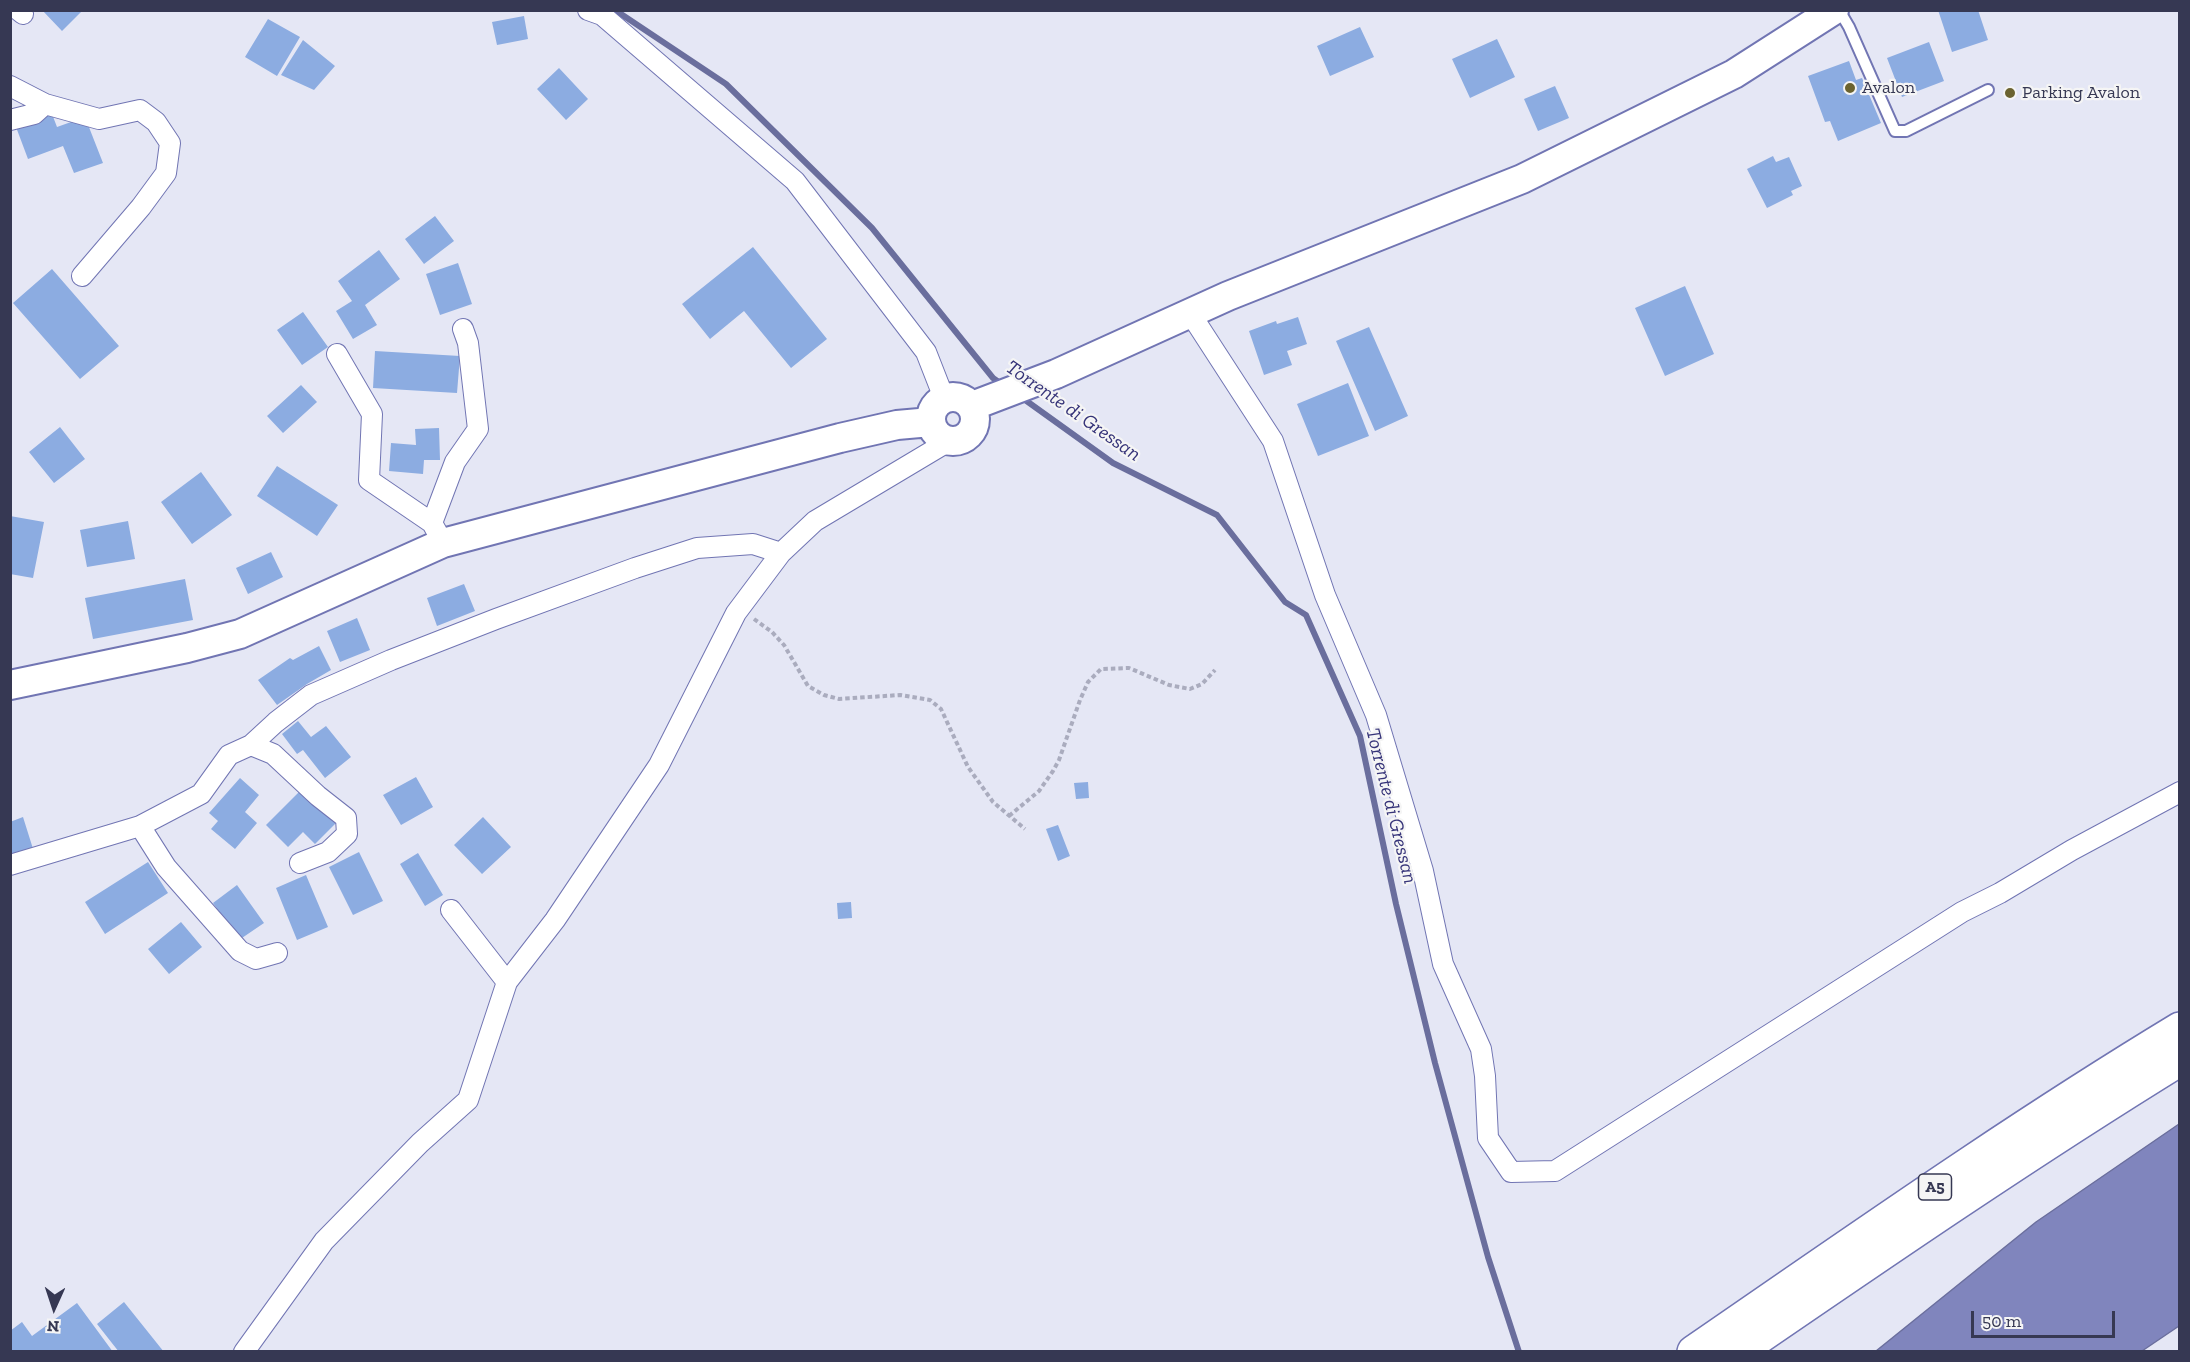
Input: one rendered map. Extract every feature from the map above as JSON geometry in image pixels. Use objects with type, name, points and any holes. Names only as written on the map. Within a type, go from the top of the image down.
[{"type":"highway","name":"A5","points":[[1694,1352],[1927,1192],[2120,1065],[2180,1029]]},
{"type":"highway","name":"A5","points":[[1737,1352],[1927,1222],[2108,1103],[2180,1059]]},
{"type":"main road","points":[[972,406],[1056,374],[1190,313],[1522,179],[1734,74],[1833,10]]},
{"type":"main road","points":[[10,685],[187,648],[240,634],[438,533],[897,424],[941,420],[959,397],[972,406],[976,419],[972,431],[962,440],[941,420]]},
{"type":"street","points":[[244,1352],[324,1241],[420,1143],[468,1100],[507,982],[555,920],[659,765],[736,613],[781,553],[815,521],[941,420],[926,352],[795,181],[602,15],[588,10]]},
{"type":"street","points":[[10,86],[45,104],[99,118],[141,110],[156,122],[170,143],[166,173],[141,207],[82,276]]},
{"type":"street","points":[[10,120],[34,114],[45,104]]},
{"type":"street","points":[[1190,313],[1273,441],[1325,595],[1376,715],[1423,871],[1443,964],[1481,1049],[1485,1076],[1488,1138],[1511,1172],[1555,1171],[1962,912],[2180,792]]},
{"type":"street","points":[[337,354],[372,414],[369,480],[438,533],[455,462],[478,429],[468,344],[462,329]]},
{"type":"street","points":[[10,865],[140,826],[201,794],[230,755],[251,745],[311,695],[485,623],[635,568],[698,548],[753,544],[781,553]]},
{"type":"street","points":[[251,745],[273,754],[318,796],[346,818],[347,834],[328,852],[300,863]]},
{"type":"street","points":[[140,826],[166,867],[240,951],[256,959],[277,953]]},
{"type":"street","points":[[451,910],[507,982]]},
{"type":"lane","points":[[1839,10],[1849,27],[1896,131],[1906,131],[1988,90]]},
{"type":"path","points":[[736,613],[755,619],[772,632],[784,645],[808,686],[824,695],[839,699],[900,694],[930,700],[941,709],[968,766],[993,802],[1025,829]]},
{"type":"path","points":[[1009,816],[1040,791],[1053,771],[1088,682],[1101,669],[1129,668],[1169,685],[1190,689],[1202,684],[1215,670]]},
{"type":"water","points":[[2179,1124],[2179,1326],[2142,1351],[1876,1351],[2036,1222]]},
{"type":"building","points":[[42,10],[83,10],[62,31]]},
{"type":"building","points":[[1938,10],[1978,10],[1988,40],[1952,52]]},
{"type":"building","points":[[524,16],[528,39],[497,45],[492,22]]},
{"type":"building","points":[[268,19],[300,37],[277,76],[245,57]]},
{"type":"building","points":[[1360,27],[1374,57],[1330,76],[1317,46]]},
{"type":"building","points":[[1497,39],[1515,77],[1470,98],[1452,59]]},
{"type":"building","points":[[303,40],[335,66],[314,90],[281,75]]},
{"type":"building","points":[[1929,42],[1944,81],[1902,97],[1887,58]]},
{"type":"building","points":[[1849,61],[1856,80],[1862,78],[1881,123],[1838,141],[1830,121],[1825,122],[1808,76]]},
{"type":"building","points":[[559,68],[588,99],[566,120],[537,89]]},
{"type":"building","points":[[1555,86],[1569,118],[1538,131],[1524,99]]},
{"type":"building","points":[[52,114],[57,127],[85,117],[103,163],[74,173],[63,146],[28,159],[16,127]]},
{"type":"building","points":[[1773,156],[1776,162],[1789,157],[1802,186],[1791,191],[1793,195],[1767,208],[1747,169]]},
{"type":"building","points":[[435,216],[454,241],[424,264],[405,239]]},
{"type":"building","points":[[753,247],[827,339],[791,368],[744,311],[710,339],[682,304]]},
{"type":"building","points":[[379,250],[400,279],[365,305],[377,325],[353,339],[336,311],[352,301],[338,281]]},
{"type":"building","points":[[458,263],[472,304],[440,315],[426,274]]},
{"type":"building","points":[[52,269],[119,346],[80,379],[13,303]]},
{"type":"building","points":[[1685,286],[1714,354],[1665,376],[1635,308]]},
{"type":"building","points":[[303,312],[328,347],[302,365],[277,330]]},
{"type":"building","points":[[1298,317],[1307,344],[1287,351],[1292,365],[1264,375],[1249,331],[1276,321],[1277,324]]},
{"type":"building","points":[[1369,327],[1408,416],[1375,431],[1336,341]]},
{"type":"building","points":[[375,351],[460,356],[457,393],[373,388]]},
{"type":"building","points":[[1348,383],[1369,436],[1318,456],[1297,404]]},
{"type":"building","points":[[301,385],[317,402],[283,433],[267,416]]},
{"type":"building","points":[[60,427],[85,459],[54,483],[29,452]]},
{"type":"building","points":[[439,428],[440,460],[424,460],[423,474],[389,471],[391,443],[416,445],[415,429]]},
{"type":"building","points":[[277,466],[338,505],[317,536],[257,496]]},
{"type":"building","points":[[201,472],[232,515],[192,544],[161,502]]},
{"type":"building","points":[[10,516],[44,522],[33,578],[10,574]]},
{"type":"building","points":[[128,521],[135,559],[87,567],[80,530]]},
{"type":"building","points":[[271,552],[283,577],[248,594],[236,568]]},
{"type":"building","points":[[185,579],[193,620],[93,639],[85,598]]},
{"type":"building","points":[[464,584],[475,611],[437,626],[427,598]]},
{"type":"building","points":[[357,618],[370,650],[340,662],[327,631]]},
{"type":"building","points":[[319,646],[331,670],[277,705],[258,680],[290,658],[293,660]]},
{"type":"building","points":[[298,721],[311,737],[326,726],[351,757],[325,778],[303,750],[297,754],[282,734]]},
{"type":"building","points":[[416,777],[433,807],[401,825],[383,795]]},
{"type":"building","points":[[240,778],[259,795],[245,812],[257,823],[235,849],[211,829],[218,821],[209,813]]},
{"type":"building","points":[[1088,782],[1089,798],[1076,799],[1074,783]]},
{"type":"building","points":[[302,789],[336,823],[315,844],[303,832],[288,847],[266,825]]},
{"type":"building","points":[[23,817],[34,852],[10,859],[10,822]]},
{"type":"building","points":[[483,817],[511,847],[482,874],[454,845]]},
{"type":"building","points":[[1058,825],[1070,856],[1058,861],[1046,829]]},
{"type":"building","points":[[359,852],[383,901],[353,915],[329,867]]},
{"type":"building","points":[[418,853],[443,895],[425,906],[400,864]]},
{"type":"building","points":[[148,862],[168,893],[105,934],[85,902]]},
{"type":"building","points":[[306,875],[328,927],[297,940],[276,888]]},
{"type":"building","points":[[237,885],[264,923],[239,940],[213,903]]},
{"type":"building","points":[[851,902],[852,918],[838,919],[837,903]]},
{"type":"building","points":[[181,922],[202,947],[169,974],[148,949]]},
{"type":"building","points":[[124,1302],[164,1352],[119,1352],[97,1324]]},
{"type":"building","points":[[77,1303],[113,1352],[10,1352],[10,1331],[22,1322],[32,1336]]},
{"type":"waterway","name":"Torrente di Gressan","points":[[615,10],[726,84],[872,228],[993,378],[1003,385]]},
{"type":"waterway","name":"Torrente di Gressan","points":[[1021,397],[1113,463],[1217,515],[1285,602],[1306,615],[1360,736],[1396,904],[1435,1063],[1488,1257],[1519,1352]]},
{"type":"place","name":"Avalon","points":[[1850,88]]},
{"type":"place","name":"Parking Avalon","points":[[2010,93]]}]
